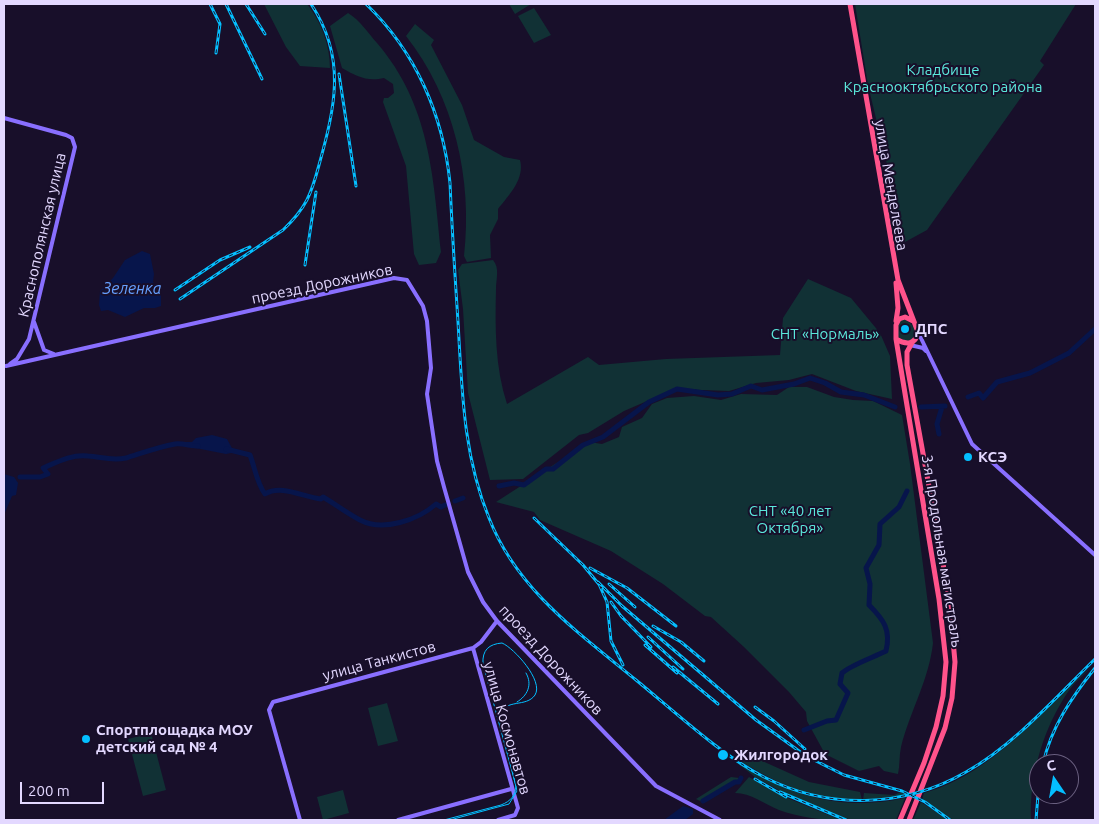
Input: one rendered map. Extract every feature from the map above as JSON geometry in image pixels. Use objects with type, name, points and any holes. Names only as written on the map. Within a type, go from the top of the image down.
[{"type":"highway","name":"улица Менделеева","points":[[848,4],[898,280],[913,321]]},
{"type":"highway","name":"улица Менделеева","points":[[848,4],[895,281]]},
{"type":"highway","name":"3-я Продольная магистраль","points":[[895,281],[898,308],[896,339],[939,599],[945,647],[943,696],[924,762],[900,820]]},
{"type":"highway","points":[[896,322],[905,317],[913,321],[918,332]]},
{"type":"highway","name":"3-я Продольная магистраль","points":[[909,820],[932,766],[952,698],[955,647],[949,597],[907,366],[907,352],[910,343],[918,332]]},
{"type":"highway","points":[[896,339],[910,343]]},
{"type":"main road","name":"Краснополянская улица","points":[[4,118],[66,135],[72,138],[75,147],[34,320],[24,349],[17,359],[5,366]]},
{"type":"main road","name":"проезд Дорожников","points":[[5,366],[394,278],[407,280],[423,306],[427,321],[431,368],[427,394],[437,461],[468,572],[483,602],[497,621],[656,786],[720,820]]},
{"type":"main road","points":[[34,320],[44,350],[58,354]]},
{"type":"main road","points":[[918,332],[972,444],[1095,555]]},
{"type":"main road","points":[[910,343],[922,348],[930,355]]},
{"type":"main road","points":[[473,648],[481,642],[497,621]]},
{"type":"main road","name":"улица Танкистов","points":[[300,820],[269,710],[276,701],[473,648]]},
{"type":"main road","name":"улица Космонавтов","points":[[473,648],[518,808],[516,814],[498,820]]},
{"type":"main road","points":[[398,820],[511,788]]},
{"type":"green space","points":[[264,4],[307,4],[324,34],[330,59],[330,68],[300,66],[286,47]]},
{"type":"green space","points":[[509,4],[531,4],[515,14]]},
{"type":"green space","name":"Кладбище Краснооктябрьского района","points":[[855,4],[1076,4],[1040,61],[1044,65],[927,230],[905,242],[896,215],[897,206],[868,85]]},
{"type":"green space","points":[[534,8],[551,35],[534,43],[518,16]]},
{"type":"green space","points":[[348,13],[364,27],[395,67],[408,91],[418,116],[426,142],[435,196],[441,252],[436,263],[419,265],[414,254],[406,166],[383,102],[384,98],[388,98],[394,93],[393,84],[384,78],[372,79],[362,77],[342,68],[330,26]]},
{"type":"green space","points":[[415,24],[434,40],[431,45],[462,105],[474,140],[504,157],[520,160],[521,167],[518,180],[498,209],[498,219],[490,235],[491,258],[467,262],[464,256],[465,198],[456,140],[448,112],[437,85],[423,60],[406,36]]},
{"type":"green space","name":"СНТ «Нормаль»","points":[[493,260],[497,270],[496,318],[498,362],[507,404],[588,357],[599,365],[666,359],[780,355],[783,318],[808,279],[851,298],[880,333],[890,356],[892,399],[856,391],[812,374],[789,380],[756,383],[729,391],[675,389],[624,411],[588,433],[579,435],[523,479],[490,480],[468,393],[463,309],[458,270],[462,264]]},
{"type":"green space","points":[[901,318],[908,321],[915,331],[914,338],[908,342],[898,337],[897,331]]},
{"type":"green space","name":"СНТ «40 лет Октября»","points":[[789,387],[807,387],[834,397],[873,401],[902,415],[933,643],[928,670],[901,747],[898,774],[884,771],[879,766],[859,771],[825,754],[807,721],[806,712],[789,692],[711,617],[705,616],[663,584],[611,551],[540,520],[534,512],[496,502],[589,442],[602,444],[619,437],[622,427],[642,418],[652,404],[667,398],[694,396],[721,400],[741,394],[777,395]]},
{"type":"green space","points":[[1091,667],[1070,689],[1061,703],[1040,754],[1029,754],[1029,804],[1031,804],[1031,820],[953,820],[922,800],[924,793],[949,784],[972,772],[993,757],[1034,722]]},
{"type":"green space","points":[[387,703],[398,741],[378,746],[368,708]]},
{"type":"green space","points":[[151,733],[166,790],[143,796],[128,739]]},
{"type":"green space","points":[[749,755],[809,782],[860,792],[862,800],[818,796],[794,788],[770,778],[737,759]]},
{"type":"green space","points":[[732,759],[773,782],[814,797],[858,803],[905,798],[896,820],[850,820],[782,792],[755,777]]},
{"type":"green space","points":[[731,777],[739,778],[737,783],[704,803],[696,799]]},
{"type":"green space","points":[[749,777],[785,797],[841,820],[794,815],[752,797],[735,793]]},
{"type":"green space","points":[[343,790],[349,813],[323,820],[317,797]]},
{"type":"green space","points":[[901,792],[907,794],[906,796],[863,800],[864,793],[894,795]]},
{"type":"green space","points":[[921,802],[948,820],[913,820]]},
{"type":"water","name":"Зеленка","points":[[142,251],[150,254],[154,274],[153,282],[161,294],[161,306],[144,308],[125,317],[108,310],[101,311],[99,305],[100,291],[113,278],[125,260]]},
{"type":"water","points":[[212,435],[227,439],[233,450],[231,453],[226,454],[175,444],[179,442],[192,442],[196,438]]},
{"type":"water","points":[[4,474],[14,477],[18,483],[16,495],[12,496],[4,515]]},
{"type":"water","points":[[683,806],[693,809],[693,814],[685,820],[664,820]]},
{"type":"waterway","points":[[968,397],[979,393],[983,398],[997,382],[1030,373],[1069,353],[1095,329]]},
{"type":"waterway","points":[[499,486],[514,483],[524,485],[546,469],[553,469],[583,445],[603,437],[649,402],[677,389],[718,395],[732,394],[751,386],[762,390],[794,384],[810,378],[825,383],[841,392],[864,395],[895,407]]},
{"type":"waterway","points":[[921,407],[945,406]]},
{"type":"waterway","points":[[939,434],[937,424],[942,407]]},
{"type":"waterway","points":[[20,477],[40,477],[48,474],[43,468],[76,456],[121,459],[175,444],[198,446]]},
{"type":"waterway","points":[[226,449],[250,455],[258,481],[265,494],[278,490],[314,498],[321,499],[323,497],[360,520],[369,523],[379,525],[400,522],[420,515],[436,504],[441,507],[445,505]]},
{"type":"waterway","points":[[804,730],[827,721],[836,720],[848,693],[840,684],[842,673],[886,651],[887,631],[879,616],[869,605],[870,584],[866,568],[879,545],[880,524],[899,507],[907,491]]},
{"type":"waterway","points":[[455,501],[463,498]]},
{"type":"waterway","points":[[703,801],[735,782],[739,782],[741,778]]},
{"type":"tram line","points":[[444,820],[501,805],[510,800],[515,793],[515,790],[516,786],[483,664],[485,651],[490,646],[502,643],[520,658],[532,674],[537,689],[531,699],[506,707],[499,715],[517,791],[509,804],[450,820]]},
{"type":"tram line","points":[[517,702],[524,697],[528,690],[529,682],[526,673]]},
{"type":"railway","points":[[210,4],[220,24],[216,53]]},
{"type":"railway","points":[[226,4],[262,79]]},
{"type":"railway","points":[[246,4],[265,34]]},
{"type":"railway","points":[[180,299],[283,230],[297,215],[307,200],[316,176],[330,123],[334,83],[334,63],[330,44],[311,4]]},
{"type":"railway","points":[[366,4],[384,23],[413,64],[434,109],[441,133],[450,183],[465,422],[480,494],[501,544],[516,567],[533,589],[572,627],[699,732],[748,768],[789,788],[814,795],[840,799],[892,798],[917,793],[942,784],[966,772],[984,761],[1018,734],[1095,659]]},
{"type":"railway","points":[[339,74],[356,186]]},
{"type":"railway","points":[[305,265],[316,192]]},
{"type":"railway","points":[[175,290],[220,260],[250,247]]},
{"type":"railway","points":[[534,518],[583,565],[602,588]]},
{"type":"railway","points":[[590,568],[627,588],[676,626]]},
{"type":"railway","points":[[623,665],[611,641],[607,602],[598,582],[622,606],[756,720],[806,756],[844,775],[902,791],[925,802],[950,820]]},
{"type":"railway","points":[[609,584],[635,607]]},
{"type":"railway","points":[[611,602],[621,616],[651,647]]},
{"type":"railway","points":[[653,626],[681,642],[704,661]]},
{"type":"railway","points":[[648,637],[683,669]]},
{"type":"railway","points":[[645,645],[677,673]]},
{"type":"railway","points":[[673,667],[718,704]]},
{"type":"railway","points":[[1046,754],[1051,737],[1063,713],[1095,668]]},
{"type":"railway","points":[[755,707],[774,721],[805,749]]},
{"type":"railway","points":[[755,779],[786,797]]},
{"type":"railway","points":[[780,792],[846,820]]},
{"type":"railway","points":[[1036,820],[1037,804]]},
{"type":"place","name":"ДПС","points":[[905,329]]},
{"type":"place","name":"КСЭ","points":[[968,457]]},
{"type":"place","name":"Спортплощадка МОУ детский сад № 4","points":[[86,739]]},
{"type":"place","name":"Жилгородок","points":[[723,755]]}]
